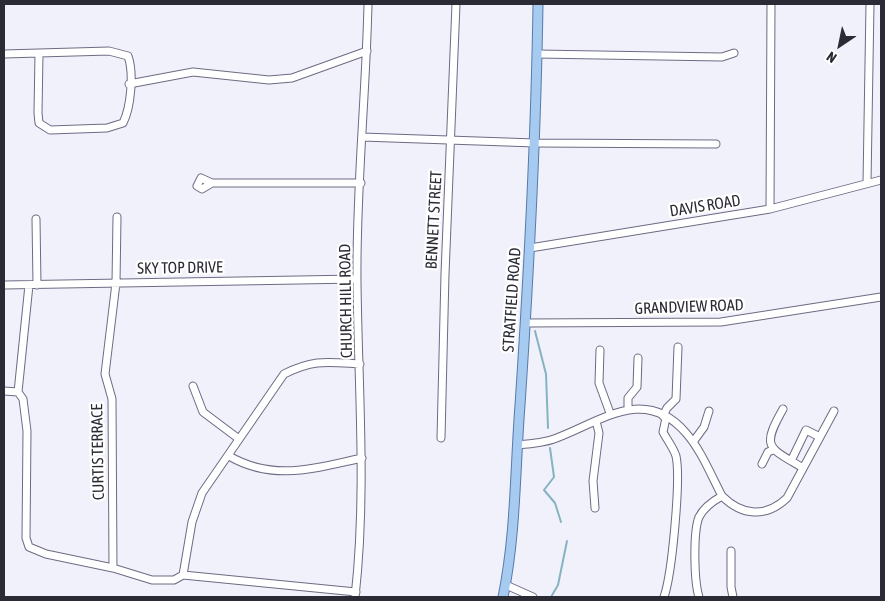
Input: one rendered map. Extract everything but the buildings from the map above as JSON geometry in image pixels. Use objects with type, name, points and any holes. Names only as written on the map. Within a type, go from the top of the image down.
[{"type":"main road","name":"STRATFIELD ROAD","points":[[504,597],[513,523],[530,248],[535,143],[538,4]]},
{"type":"street","name":"CHURCH HILL ROAD","points":[[356,595],[362,458],[357,279],[368,4]]},
{"type":"street","name":"BENNETT STREET","points":[[441,438],[456,4]]},
{"type":"street","points":[[770,209],[771,4]]},
{"type":"street","points":[[867,183],[870,4]]},
{"type":"street","points":[[4,54],[109,51],[128,56],[130,84],[126,116],[122,123],[107,128],[50,130],[39,123],[39,54]]},
{"type":"street","points":[[130,84],[193,72],[268,80],[292,78],[367,51]]},
{"type":"street","points":[[537,54],[722,57],[734,53]]},
{"type":"street","points":[[362,137],[535,143],[716,144]]},
{"type":"street","name":"DAVIS ROAD","points":[[530,248],[770,209],[881,180]]},
{"type":"street","points":[[212,183],[361,183]]},
{"type":"street","name":"CURTIS TERRACE","points":[[113,568],[112,399],[105,374],[116,283],[117,217]]},
{"type":"street","points":[[36,219],[33,285],[18,392],[23,399],[27,431],[26,538],[30,547],[46,554],[113,568],[152,580],[174,580],[183,575],[356,595]]},
{"type":"street","name":"SKY TOP DRIVE","points":[[4,285],[357,279]]},
{"type":"street","name":"GRANDVIEW ROAD","points":[[525,323],[721,322],[881,297]]},
{"type":"street","points":[[664,597],[670,571],[677,487],[676,457],[663,432],[666,408],[676,399],[678,347]]},
{"type":"street","points":[[600,350],[599,383],[610,413]]},
{"type":"street","points":[[628,409],[628,398],[638,387],[638,358]]},
{"type":"street","points":[[183,575],[192,522],[202,493],[284,374],[305,364],[327,362],[360,364]]},
{"type":"street","points":[[193,386],[203,412],[239,439]]},
{"type":"street","points":[[4,391],[18,392]]},
{"type":"street","points":[[517,445],[552,440],[610,413],[628,409],[649,410],[676,423],[693,442],[722,496],[740,509],[752,513],[766,512],[787,498],[834,411]]},
{"type":"street","points":[[783,409],[770,432],[769,440],[773,450],[803,468]]},
{"type":"street","points":[[693,442],[704,427],[709,412]]},
{"type":"street","points":[[595,508],[592,482],[599,433],[596,421]]},
{"type":"street","points":[[791,461],[806,430],[820,437]]},
{"type":"street","points":[[762,464],[768,452],[773,450]]},
{"type":"street","points":[[229,456],[248,467],[283,472],[362,458]]},
{"type":"street","points":[[699,597],[695,584],[699,517],[708,505],[722,496]]},
{"type":"street","points":[[731,552],[731,587],[733,597]]},
{"type":"street","points":[[506,585],[533,597]]},
{"type":"waterway","points":[[535,331],[546,374],[548,428]]},
{"type":"waterway","points":[[550,448],[554,477],[544,490],[555,503],[561,522]]},
{"type":"waterway","points":[[551,597],[558,585],[567,541]]}]
